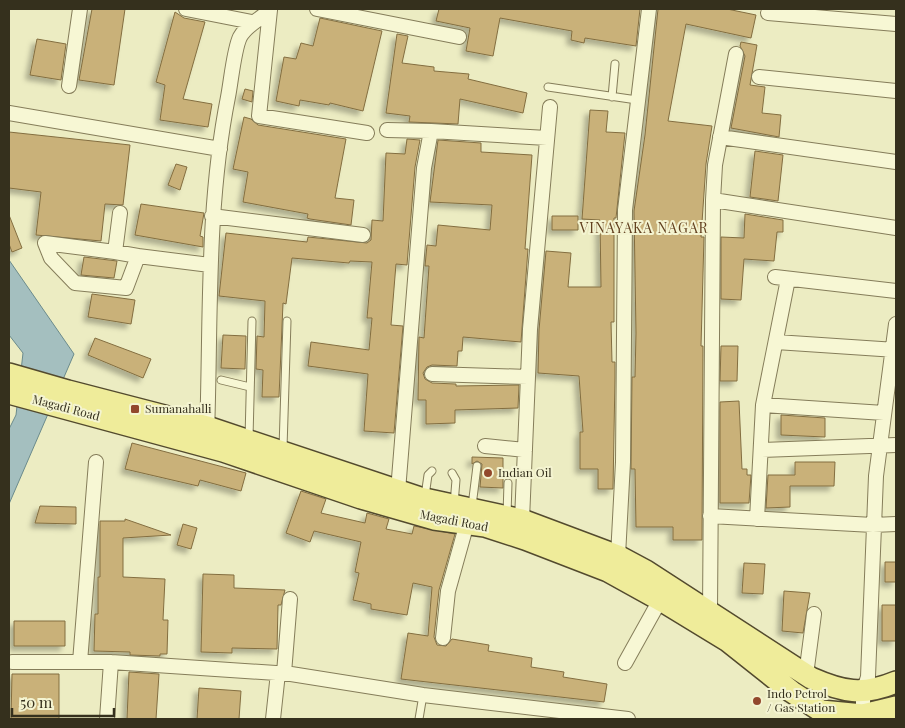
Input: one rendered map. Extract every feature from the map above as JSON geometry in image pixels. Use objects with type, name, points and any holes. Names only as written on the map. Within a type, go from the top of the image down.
[{"type":"main road","name":"Magadi Road","points":[[10,380],[82,404],[207,437],[361,498],[434,519],[464,513],[514,518],[618,556],[710,611],[806,675],[836,689],[863,692],[896,682]]},
{"type":"main road","name":"Magadi Road","points":[[207,437],[249,440],[282,451],[464,513],[485,526],[525,539],[599,568],[660,600],[728,641],[792,692],[821,710],[863,717],[896,707]]},
{"type":"street","points":[[68,86],[80,9]]},
{"type":"street","points":[[186,9],[252,22]]},
{"type":"street","points":[[318,9],[459,37]]},
{"type":"street","points":[[618,556],[623,462],[625,210],[649,9]]},
{"type":"street","points":[[207,437],[212,216],[220,148],[240,37],[252,22],[270,10]]},
{"type":"street","points":[[270,10],[259,116],[367,133]]},
{"type":"street","points":[[768,13],[896,24]]},
{"type":"street","points":[[710,611],[713,200],[720,137],[736,54]]},
{"type":"street","points":[[759,77],[896,91]]},
{"type":"street","points":[[514,518],[524,450],[528,377],[550,107]]},
{"type":"street","points":[[9,114],[220,148]]},
{"type":"street","points":[[387,130],[547,138]]},
{"type":"street","points":[[398,491],[424,168],[431,131]]},
{"type":"street","points":[[720,137],[896,162]]},
{"type":"street","points":[[713,200],[896,228]]},
{"type":"street","points":[[115,252],[120,213]]},
{"type":"street","points":[[212,216],[363,235]]},
{"type":"street","points":[[138,256],[126,288],[75,283],[52,258],[45,243],[210,265]]},
{"type":"street","points":[[757,519],[763,405],[776,342],[781,278],[896,291]]},
{"type":"street","points":[[863,717],[863,692],[868,677],[873,525],[879,445],[884,413],[892,388],[896,324]]},
{"type":"street","points":[[776,342],[895,350]]},
{"type":"street","points":[[432,374],[528,377]]},
{"type":"street","points":[[763,405],[884,413]]},
{"type":"street","points":[[761,450],[896,445]]},
{"type":"street","points":[[485,446],[524,450]]},
{"type":"street","points":[[80,662],[96,462]]},
{"type":"street","points":[[443,638],[448,591],[464,513]]},
{"type":"street","points":[[710,516],[873,525],[896,524]]},
{"type":"street","points":[[273,719],[290,599]]},
{"type":"street","points":[[625,663],[660,600]]},
{"type":"street","points":[[806,675],[814,614]]},
{"type":"street","points":[[12,662],[111,662],[281,673],[423,695],[628,719]]},
{"type":"street","points":[[107,719],[111,662]]},
{"type":"lane","points":[[612,97],[615,64]]},
{"type":"lane","points":[[548,87],[637,100]]},
{"type":"lane","points":[[249,440],[252,320]]},
{"type":"lane","points":[[282,451],[287,321]]},
{"type":"lane","points":[[221,380],[250,387]]},
{"type":"lane","points":[[464,513],[477,466]]},
{"type":"lane","points":[[424,499],[428,475],[432,471]]},
{"type":"lane","points":[[452,473],[456,480],[464,513]]},
{"type":"lane","points":[[508,483],[514,518]]},
{"type":"lane","points":[[419,719],[423,695]]},
{"type":"water","points":[[9,260],[74,354],[9,504],[9,429],[16,415],[23,353],[9,335]]},
{"type":"building","points":[[92,9],[125,9],[114,85],[79,80]]},
{"type":"building","points":[[439,9],[640,9],[636,46],[585,38],[584,43],[571,40],[572,31],[500,18],[493,56],[466,51],[470,28],[436,21]]},
{"type":"building","points":[[658,9],[727,9],[756,15],[751,38],[686,24],[668,121],[712,126],[706,164],[701,237],[704,237],[701,346],[703,346],[702,540],[673,540],[673,527],[636,527],[635,469],[631,469],[632,377],[635,377],[636,333],[634,211],[645,135]]},
{"type":"building","points":[[175,12],[184,18],[205,22],[183,99],[212,104],[208,127],[160,120],[165,85],[156,82]]},
{"type":"building","points":[[320,18],[382,31],[363,111],[330,103],[329,105],[300,100],[299,106],[276,101],[284,57],[296,59],[301,43],[313,46]]},
{"type":"building","points":[[397,34],[408,36],[402,63],[434,67],[434,71],[469,74],[468,79],[527,93],[523,113],[460,99],[458,124],[409,122],[410,116],[386,113]]},
{"type":"building","points":[[37,39],[66,44],[61,80],[30,75]]},
{"type":"building","points":[[741,42],[757,45],[750,85],[765,87],[762,113],[781,115],[779,137],[731,128],[745,56],[740,46]]},
{"type":"building","points":[[245,89],[253,91],[252,102],[242,99]]},
{"type":"building","points":[[590,110],[608,111],[606,132],[625,133],[616,218],[614,218],[614,322],[611,322],[612,362],[615,362],[613,489],[598,489],[598,469],[580,469],[580,432],[583,432],[579,376],[538,373],[539,330],[546,251],[571,253],[568,287],[601,287],[600,220],[582,219]]},
{"type":"building","points":[[244,117],[251,119],[258,125],[346,139],[335,198],[354,200],[351,225],[310,219],[307,218],[308,214],[243,202],[248,172],[233,169]]},
{"type":"building","points":[[9,132],[130,145],[123,205],[105,204],[101,241],[36,235],[41,192],[9,188]]},
{"type":"building","points":[[407,139],[420,140],[415,167],[407,265],[396,264],[391,325],[403,326],[394,433],[364,431],[368,374],[308,366],[311,342],[369,350],[372,318],[367,318],[372,262],[350,261],[349,263],[292,258],[286,304],[283,303],[279,397],[262,397],[263,370],[256,369],[257,336],[264,337],[265,301],[219,296],[226,233],[307,242],[308,237],[367,243],[371,240],[372,220],[383,221],[386,153],[405,154]]},
{"type":"building","points":[[438,140],[481,143],[481,152],[532,155],[525,249],[528,249],[521,342],[463,337],[462,351],[458,351],[457,366],[432,365],[427,367],[423,373],[425,379],[432,383],[456,384],[456,386],[519,385],[518,408],[455,410],[455,423],[426,424],[426,400],[418,400],[419,337],[424,338],[429,266],[425,266],[427,245],[436,246],[438,225],[490,230],[492,205],[430,202]]},
{"type":"building","points":[[755,151],[783,155],[778,201],[750,197]]},
{"type":"building","points":[[176,164],[187,167],[180,190],[168,185]]},
{"type":"building","points":[[141,204],[204,213],[200,236],[203,237],[203,247],[135,235]]},
{"type":"building","points":[[745,214],[783,220],[783,232],[777,232],[774,261],[744,259],[741,300],[721,299],[721,237],[744,238]]},
{"type":"building","points":[[9,215],[22,248],[12,252],[9,244]]},
{"type":"building","points":[[552,216],[578,216],[578,230],[552,230]]},
{"type":"building","points":[[84,257],[117,261],[114,278],[81,275]]},
{"type":"building","points":[[92,294],[135,300],[131,324],[88,317]]},
{"type":"building","points":[[223,335],[246,336],[245,369],[221,368]]},
{"type":"building","points":[[95,338],[151,359],[143,378],[88,355]]},
{"type":"building","points":[[721,346],[738,346],[737,381],[720,381]]},
{"type":"building","points":[[739,401],[742,469],[747,469],[747,475],[751,475],[749,503],[720,503],[720,402]]},
{"type":"building","points":[[781,415],[825,418],[825,437],[781,435]]},
{"type":"building","points":[[132,443],[246,473],[241,491],[200,480],[198,486],[125,469]]},
{"type":"building","points":[[472,457],[503,458],[503,488],[480,487],[482,464],[477,461],[472,464]]},
{"type":"building","points":[[795,462],[835,462],[834,486],[790,486],[790,507],[766,508],[768,475],[795,475]]},
{"type":"building","points":[[301,491],[326,499],[321,513],[365,523],[367,513],[389,519],[386,529],[412,534],[414,526],[455,534],[439,590],[434,637],[437,645],[446,646],[452,639],[489,645],[488,651],[532,658],[531,667],[564,672],[563,677],[607,684],[604,702],[401,679],[408,633],[428,636],[432,587],[413,583],[407,615],[371,609],[371,604],[353,600],[359,573],[355,572],[361,542],[314,531],[310,542],[286,533]]},
{"type":"building","points":[[40,506],[76,507],[76,524],[35,523]]},
{"type":"building","points":[[125,519],[171,535],[123,538],[123,577],[165,579],[163,620],[168,620],[167,654],[160,654],[160,656],[130,655],[130,652],[94,651],[95,614],[98,614],[98,577],[100,577],[100,521],[125,521]]},
{"type":"building","points":[[183,524],[197,528],[191,549],[177,545]]},
{"type":"building","points":[[885,562],[896,562],[896,582],[885,582]]},
{"type":"building","points":[[744,563],[765,564],[763,594],[742,593]]},
{"type":"building","points":[[203,574],[234,575],[234,588],[285,590],[281,605],[278,605],[277,649],[232,648],[232,653],[201,652]]},
{"type":"building","points":[[784,591],[810,593],[803,633],[782,631]]},
{"type":"building","points":[[882,605],[896,605],[896,641],[882,641]]},
{"type":"building","points":[[14,621],[65,621],[65,646],[14,646]]},
{"type":"building","points":[[129,672],[159,674],[156,719],[127,719]]},
{"type":"building","points":[[12,674],[59,674],[59,719],[11,719]]},
{"type":"building","points":[[199,688],[241,691],[239,719],[197,719]]},
{"type":"place","name":"Sumanahalli","points":[[135,409]]},
{"type":"place","name":"Indian Oil","points":[[488,473]]},
{"type":"place","name":"Indo Petrol / Gas Station","points":[[757,701]]},
{"type":"district","name":"VINAYAKA NAGAR","points":[[644,228]]}]
